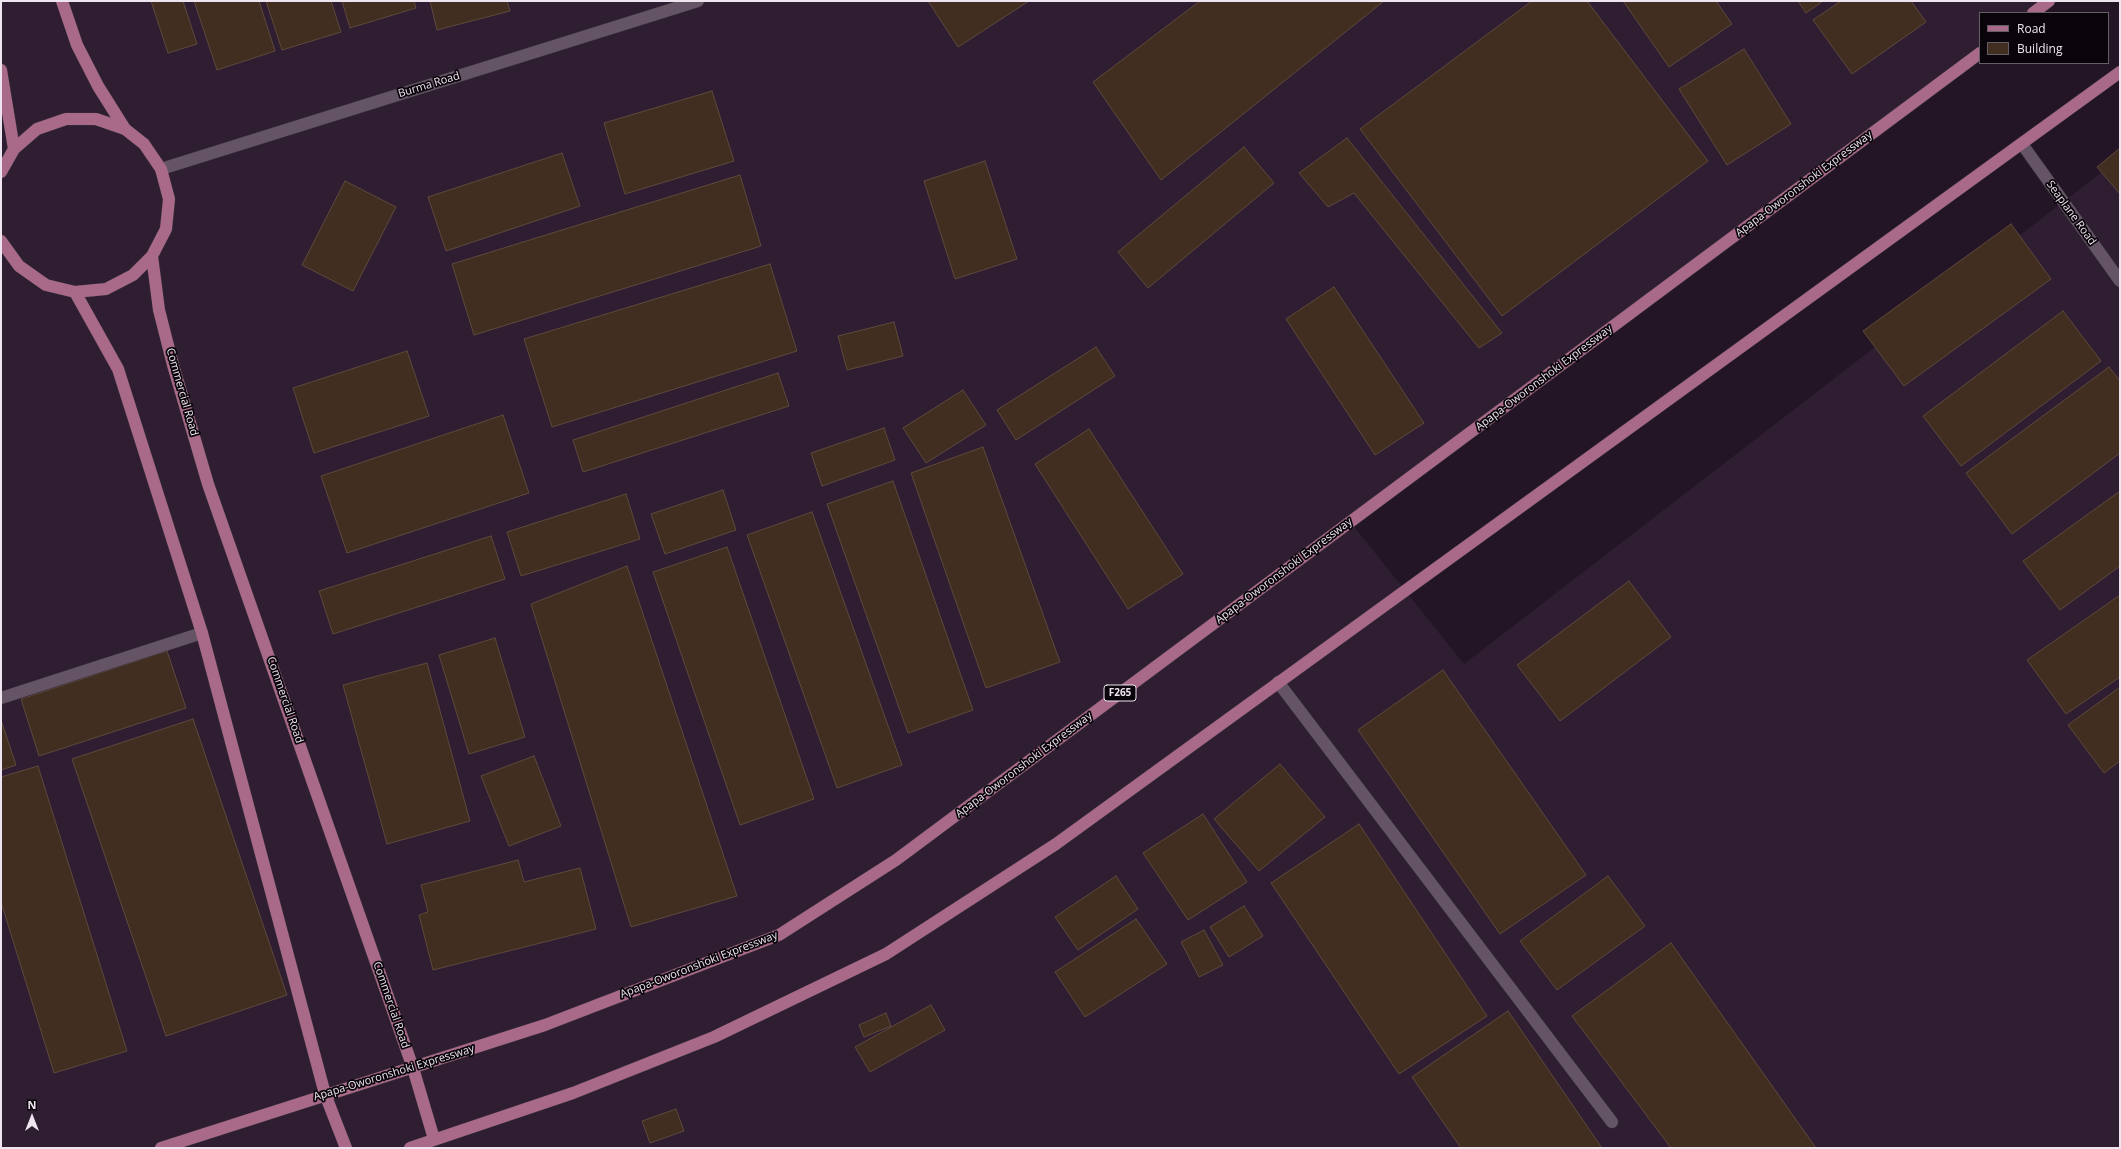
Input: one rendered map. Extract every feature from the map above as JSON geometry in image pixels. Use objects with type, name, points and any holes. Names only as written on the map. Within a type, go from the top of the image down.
[{"type":"main road","points":[[62,1],[77,45],[98,86],[125,129]]},
{"type":"main road","points":[[2034,12],[2049,1]]},
{"type":"main road","name":"Apapa-Oworonshoki Expressway","points":[[161,1148],[325,1094],[413,1068],[545,1025],[778,935],[896,860],[1979,54]]},
{"type":"main road","points":[[1,70],[14,149]]},
{"type":"main road","points":[[410,1148],[435,1144],[573,1093],[714,1037],[886,954],[1056,844],[2120,72]]},
{"type":"main road","points":[[1,172],[14,149],[37,129],[66,119],[96,119],[125,129],[144,144],[161,169],[169,199],[166,229],[152,256],[133,275],[106,288],[75,292],[46,285],[19,266],[1,241]]},
{"type":"main road","name":"Commercial Road","points":[[152,256],[159,310],[173,365],[208,484],[413,1068],[435,1144]]},
{"type":"main road","points":[[75,292],[118,369],[202,633],[325,1094],[346,1148]]},
{"type":"street","name":"Burma Road","points":[[161,169],[698,1]]},
{"type":"street","name":"Seaplane Road","points":[[2022,144],[2120,281]]},
{"type":"street","points":[[1,698],[202,633]]},
{"type":"street","points":[[1278,682],[1612,1122]]},
{"type":"shaded area","points":[[1,1],[2048,1],[2032,12],[1979,12],[1979,52],[1348,519],[1464,664],[2120,158],[2120,1148],[1,1148]]},
{"type":"building","points":[[151,1],[183,1],[197,44],[168,53]]},
{"type":"building","points":[[194,1],[259,1],[275,51],[217,70]]},
{"type":"building","points":[[266,1],[331,1],[341,32],[282,50]]},
{"type":"building","points":[[342,1],[414,1],[416,8],[350,28]]},
{"type":"building","points":[[430,1],[507,1],[510,11],[437,30]]},
{"type":"building","points":[[928,1],[1029,1],[958,47]]},
{"type":"building","points":[[1200,1],[1384,1],[1161,180],[1093,82]]},
{"type":"building","points":[[1532,1],[1587,1],[1708,161],[1502,316],[1360,129]]},
{"type":"building","points":[[1623,1],[1716,1],[1732,24],[1669,67]]},
{"type":"building","points":[[1798,1],[1823,1],[1806,13]]},
{"type":"building","points":[[1841,1],[1911,1],[1926,22],[1852,74],[1813,20]]},
{"type":"building","points":[[1744,49],[1791,124],[1727,165],[1679,89]]},
{"type":"building","points":[[712,91],[734,161],[625,194],[604,123]]},
{"type":"building","points":[[1347,138],[1502,333],[1479,348],[1354,193],[1328,207],[1299,173]]},
{"type":"building","points":[[1244,147],[1274,183],[1148,288],[1118,252]]},
{"type":"building","points":[[2120,148],[2120,194],[2097,167]]},
{"type":"building","points":[[562,153],[580,206],[446,251],[428,197]]},
{"type":"building","points":[[985,161],[1017,259],[955,279],[924,181]]},
{"type":"building","points":[[740,175],[761,246],[474,335],[452,264]]},
{"type":"building","points":[[345,181],[396,207],[353,291],[302,265]]},
{"type":"building","points":[[2011,224],[2051,279],[1904,386],[1863,331]]},
{"type":"building","points":[[770,264],[797,351],[552,427],[524,339]]},
{"type":"building","points":[[1334,287],[1424,423],[1375,455],[1286,319]]},
{"type":"building","points":[[2063,311],[2101,361],[1961,466],[1923,416]]},
{"type":"building","points":[[894,322],[903,356],[847,370],[838,336]]},
{"type":"building","points":[[1096,347],[1115,376],[1016,440],[997,410]]},
{"type":"building","points":[[407,351],[429,416],[314,453],[293,388]]},
{"type":"building","points":[[2109,367],[2120,381],[2120,453],[2012,534],[1966,473]]},
{"type":"building","points":[[778,373],[789,406],[583,472],[573,440]]},
{"type":"building","points":[[963,390],[986,425],[926,463],[903,428]]},
{"type":"building","points":[[503,415],[529,493],[347,553],[321,476]]},
{"type":"building","points":[[884,428],[895,460],[822,486],[811,453]]},
{"type":"building","points":[[1089,429],[1183,574],[1128,609],[1035,464]]},
{"type":"building","points":[[983,447],[1060,662],[986,688],[911,473]]},
{"type":"building","points":[[893,481],[973,710],[908,733],[827,504]]},
{"type":"building","points":[[723,490],[736,530],[665,554],[651,514]]},
{"type":"building","points":[[2120,491],[2120,566],[2060,610],[2023,561]]},
{"type":"building","points":[[626,494],[640,539],[521,576],[507,532]]},
{"type":"building","points":[[812,512],[902,765],[837,788],[747,535]]},
{"type":"building","points":[[491,536],[505,579],[333,634],[319,591]]},
{"type":"building","points":[[727,547],[814,799],[740,825],[653,572]]},
{"type":"building","points":[[627,566],[737,896],[631,927],[531,604]]},
{"type":"building","points":[[1629,581],[1671,637],[1560,721],[1517,665]]},
{"type":"building","points":[[2120,595],[2120,677],[2066,714],[2027,660]]},
{"type":"building","points":[[495,638],[525,737],[469,754],[439,655]]},
{"type":"building","points":[[167,651],[186,708],[39,756],[21,699]]},
{"type":"building","points":[[427,663],[470,821],[387,844],[343,685]]},
{"type":"building","points":[[1443,670],[1586,875],[1500,934],[1358,730]]},
{"type":"building","points":[[2120,687],[2120,761],[2104,773],[2068,725]]},
{"type":"building","points":[[193,719],[287,995],[166,1036],[72,759]]},
{"type":"building","points":[[1,720],[16,765],[1,770]]},
{"type":"building","points":[[534,756],[561,826],[509,846],[481,776]]},
{"type":"building","points":[[1280,764],[1325,817],[1259,871],[1214,819]]},
{"type":"building","points":[[38,766],[127,1051],[54,1073],[1,902],[1,777]]},
{"type":"building","points":[[1203,814],[1247,882],[1188,920],[1143,853]]},
{"type":"building","points":[[1359,824],[1487,1016],[1399,1074],[1271,883]]},
{"type":"building","points":[[518,860],[524,882],[580,868],[596,929],[433,970],[419,915],[428,912],[421,885]]},
{"type":"building","points":[[1116,876],[1138,909],[1078,950],[1055,917]]},
{"type":"building","points":[[1608,876],[1645,926],[1557,990],[1520,941]]},
{"type":"building","points":[[1244,906],[1263,936],[1229,957],[1210,927]]},
{"type":"building","points":[[1136,919],[1167,964],[1085,1017],[1055,972]]},
{"type":"building","points":[[1204,930],[1223,965],[1199,977],[1181,942]]},
{"type":"building","points":[[1671,943],[1816,1148],[1671,1148],[1572,1016]]},
{"type":"building","points":[[931,1005],[945,1030],[870,1072],[855,1047]]},
{"type":"building","points":[[1508,1011],[1602,1148],[1461,1148],[1412,1077]]},
{"type":"building","points":[[886,1013],[891,1026],[864,1037],[859,1025]]},
{"type":"building","points":[[676,1109],[684,1131],[650,1143],[642,1121]]}]
